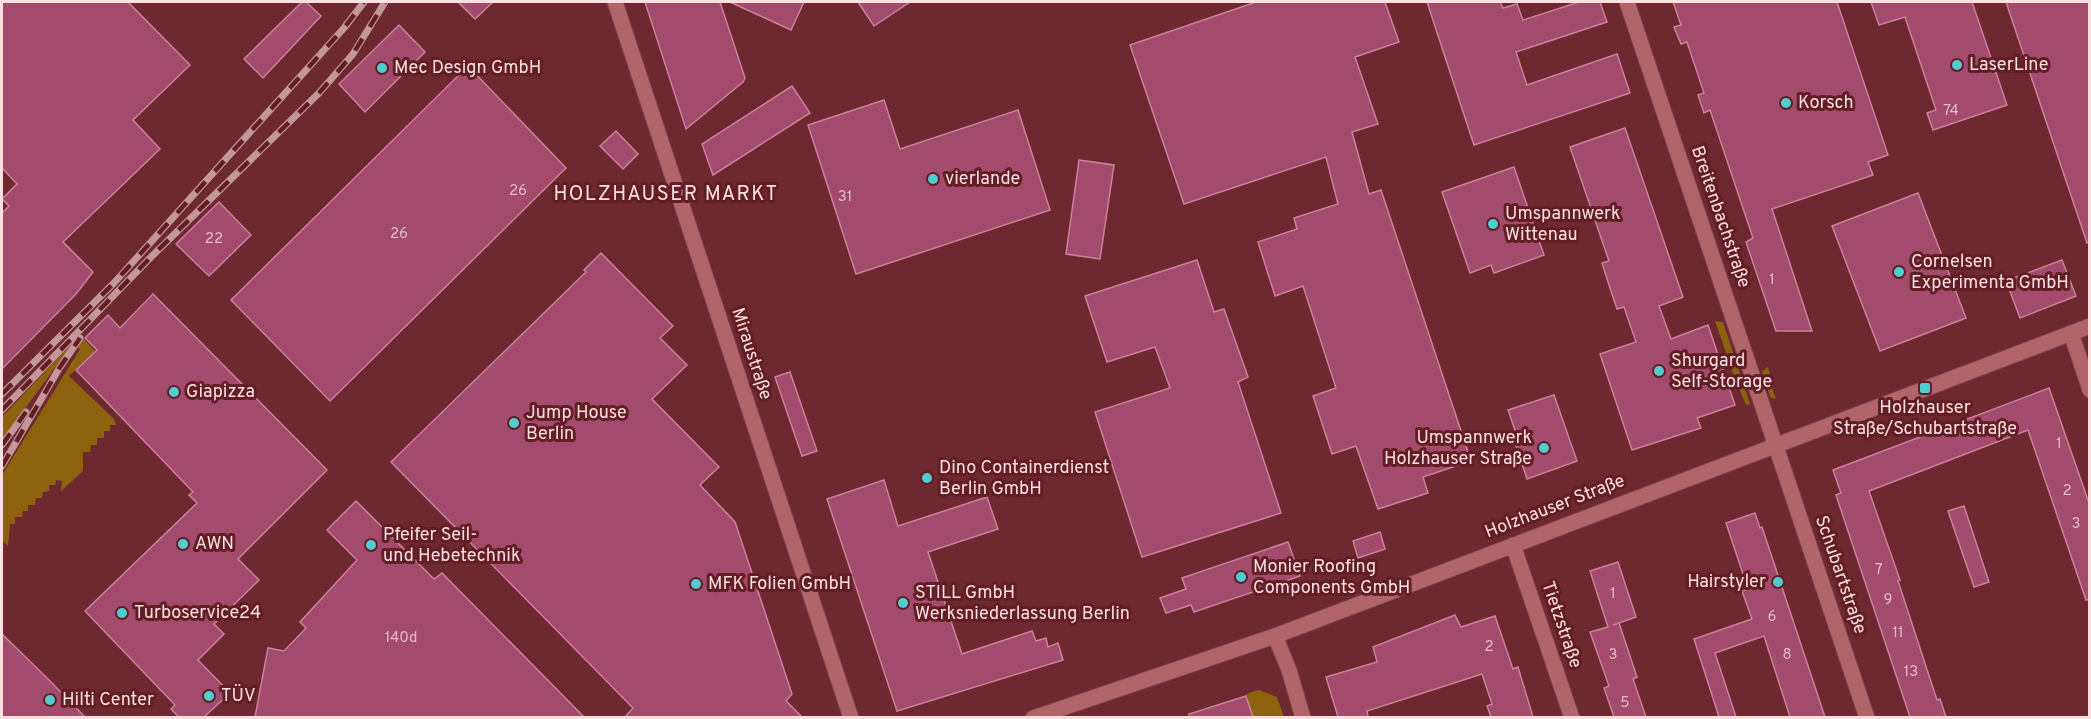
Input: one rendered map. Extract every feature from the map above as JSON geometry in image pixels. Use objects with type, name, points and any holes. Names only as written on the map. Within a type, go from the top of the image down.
[{"type":"street","name":"Miraustraße","points":[[615,2],[851,717]]},
{"type":"street","name":"Breitenbachstraße","points":[[1627,2],[1776,445]]},
{"type":"street","name":"Holzhauser Straße","points":[[1033,717],[1275,636],[2090,326]]},
{"type":"street","points":[[2071,333],[2090,390]]},
{"type":"street","name":"Schubartstraße","points":[[1776,445],[1867,717]]},
{"type":"street","name":"Tietzstraße","points":[[1513,544],[1572,717]]},
{"type":"street","points":[[1275,636],[1289,670],[1303,717]]},
{"type":"shaded area","points":[[1715,321],[1723,322],[1750,404],[1746,405]]},
{"type":"shaded area","points":[[83,338],[95,351],[69,376],[114,419],[116,425],[110,425],[110,431],[104,431],[104,438],[97,438],[97,445],[91,445],[90,452],[83,452],[83,471],[61,491],[62,481],[56,480],[55,485],[49,485],[49,491],[43,492],[42,498],[36,498],[35,505],[28,505],[28,511],[23,511],[22,517],[15,517],[15,524],[10,524],[8,546],[2,540],[2,475],[80,349],[77,346]]},
{"type":"shaded area","points":[[76,339],[2,440],[2,417]]},
{"type":"shaded area","points":[[1768,367],[1776,399],[1770,397],[1762,371]]},
{"type":"shaded area","points":[[1259,690],[1277,697],[1284,717],[1253,717],[1246,694]]},
{"type":"building","points":[[2,2],[128,2],[190,65],[133,120],[160,149],[63,242],[93,272],[76,294],[2,369],[2,213],[9,206],[2,199],[17,184],[2,168]]},
{"type":"building","points":[[302,2],[306,2],[321,16],[263,78],[244,59]]},
{"type":"building","points":[[458,2],[493,2],[475,19]]},
{"type":"building","points":[[645,2],[720,2],[745,78],[686,129]]},
{"type":"building","points":[[730,2],[804,2],[791,30]]},
{"type":"building","points":[[858,2],[910,2],[874,26]]},
{"type":"building","points":[[1256,2],[1385,2],[1399,42],[1355,57],[1378,124],[1352,132],[1369,194],[1381,190],[1471,461],[1423,477],[1428,493],[1378,509],[1356,446],[1332,454],[1313,396],[1336,388],[1303,286],[1275,296],[1258,242],[1297,229],[1294,218],[1338,204],[1326,157],[1184,204],[1130,45]]},
{"type":"building","points":[[1427,2],[1500,2],[1503,8],[1517,4],[1523,20],[1579,2],[1600,2],[1607,22],[1516,52],[1527,85],[1617,54],[1630,93],[1474,145]]},
{"type":"building","name":"Korsch","points":[[1673,2],[1837,2],[1888,155],[1868,162],[1873,175],[1772,209],[1812,331],[1776,331],[1746,242],[1753,238],[1710,110],[1704,113],[1698,95],[1704,93],[1687,42],[1681,44],[1674,27],[1681,25]]},
{"type":"building","name":"LaserLine","points":[[1871,2],[1972,2],[2007,105],[1933,130],[1927,113],[1936,110],[1905,17],[1879,25]]},
{"type":"building","points":[[2006,2],[2090,2],[2090,242],[2087,243]]},
{"type":"building","name":"Mec Design GmbH","points":[[399,25],[425,52],[365,112],[339,84]]},
{"type":"building","points":[[468,66],[566,168],[330,401],[231,300]]},
{"type":"building","points":[[792,86],[810,113],[713,175],[702,144]]},
{"type":"building","name":"vierlande","points":[[884,100],[900,149],[1018,110],[1050,210],[856,274],[808,125]]},
{"type":"building","points":[[1625,128],[1683,297],[1659,306],[1671,339],[1708,325],[1735,405],[1697,418],[1701,428],[1632,450],[1600,354],[1636,342],[1624,307],[1617,309],[1602,263],[1609,261],[1570,147]]},
{"type":"building","points":[[616,131],[638,154],[623,169],[600,146]]},
{"type":"building","points":[[1079,160],[1114,165],[1100,259],[1066,254]]},
{"type":"building","name":"Umspannwerk Wittenau","points":[[1514,167],[1544,255],[1494,273],[1491,265],[1470,273],[1442,192]]},
{"type":"building","name":"Cornelsen Experimenta GmbH","points":[[1918,193],[1966,318],[1880,351],[1832,226]]},
{"type":"building","points":[[219,202],[251,235],[209,276],[176,244]]},
{"type":"building","points":[[601,253],[673,326],[660,338],[687,365],[652,399],[719,467],[700,485],[735,522],[792,694],[786,701],[802,717],[625,717],[633,708],[391,462],[586,272],[584,270]]},
{"type":"building","points":[[1197,260],[1214,312],[1224,309],[1248,377],[1238,382],[1281,513],[1142,557],[1095,412],[1170,388],[1155,347],[1107,362],[1085,296]]},
{"type":"building","points":[[2062,260],[2076,296],[2020,318],[2006,281]]},
{"type":"building","points":[[153,294],[327,470],[238,559],[259,580],[214,624],[224,634],[198,660],[230,693],[204,717],[179,717],[171,709],[175,705],[85,611],[197,503],[189,495],[193,492],[76,370],[97,350],[85,338],[108,315],[120,328]]},
{"type":"building","points":[[790,372],[817,451],[802,456],[775,377]]},
{"type":"building","points":[[2049,388],[2090,506],[2090,599],[2086,600],[2028,430],[1869,491],[1900,580],[1898,581],[1937,700],[1940,699],[1946,717],[1910,717],[1836,495],[1841,493],[1833,470]]},
{"type":"building","name":"Umspannwerk Holzhauser Straße","points":[[1554,395],[1577,461],[1527,479],[1512,434],[1516,433],[1508,410]]},
{"type":"building","name":"STILL GmbH Werksniederlassung Berlin","points":[[884,480],[898,526],[987,497],[998,529],[928,552],[962,654],[1032,631],[1036,641],[1046,638],[1048,647],[1058,643],[1063,660],[897,711],[827,499]]},
{"type":"building","points":[[356,501],[434,579],[442,573],[584,717],[255,717],[268,648],[284,651],[306,628],[300,622],[357,560],[327,530]]},
{"type":"building","points":[[1964,506],[1989,582],[1974,587],[1948,511]]},
{"type":"building","points":[[1755,513],[1760,528],[1762,527],[1825,717],[1790,717],[1764,636],[1715,653],[1736,717],[1719,717],[1694,639],[1752,619],[1742,591],[1748,589],[1726,523]]},
{"type":"building","points":[[1380,532],[1385,549],[1358,558],[1353,541]]},
{"type":"building","name":"Monier Roofing Components GmbH","points":[[1288,542],[1300,576],[1194,612],[1191,605],[1166,613],[1160,598],[1186,589],[1182,578]]},
{"type":"building","points":[[1618,562],[1636,617],[1613,625],[1619,623],[1637,677],[1633,679],[1646,717],[1614,717],[1604,688],[1609,686],[1590,632],[1608,627],[1590,571]]},
{"type":"building","points":[[1455,615],[1461,627],[1495,616],[1513,669],[1518,667],[1533,717],[1491,717],[1487,706],[1492,704],[1482,674],[1367,711],[1368,717],[1338,717],[1326,677],[1377,662],[1373,647]]},
{"type":"building","points":[[2,634],[51,682],[85,717],[2,717]]},
{"type":"building","points":[[1246,696],[1253,717],[1189,717],[1189,714]]},
{"type":"railway","points":[[2,394],[114,283],[344,28],[364,2]]},
{"type":"railway","points":[[2,410],[151,257],[319,93],[353,54],[385,2]]},
{"type":"railway","points":[[2,466],[60,367],[80,338]]},
{"type":"railway","points":[[2,445],[26,412]]},
{"type":"place","name":"LaserLine","points":[[1957,65]]},
{"type":"place","name":"Mec Design GmbH","points":[[382,68]]},
{"type":"place","name":"Korsch","points":[[1786,103]]},
{"type":"place","name":"vierlande","points":[[933,179]]},
{"type":"place","name":"Umspannwerk Wittenau","points":[[1493,224]]},
{"type":"place","name":"Cornelsen Experimenta GmbH","points":[[1899,272]]},
{"type":"place","name":"Shurgard Self-Storage","points":[[1659,371]]},
{"type":"place","name":"Holzhauser Straße/Schubartstraße","points":[[1925,388]]},
{"type":"place","name":"Giapizza","points":[[174,392]]},
{"type":"place","name":"Jump House Berlin","points":[[514,423]]},
{"type":"place","name":"Umspannwerk Holzhauser Straße","points":[[1544,448]]},
{"type":"place","name":"Dino Containerdienst Berlin GmbH","points":[[927,478]]},
{"type":"place","name":"AWN","points":[[183,544]]},
{"type":"place","name":"Pfeifer Seil- und Hebetechnik","points":[[371,545]]},
{"type":"place","name":"Monier Roofing Components GmbH","points":[[1241,577]]},
{"type":"place","name":"Hairstyler","points":[[1778,582]]},
{"type":"place","name":"MFK Folien GmbH","points":[[696,584]]},
{"type":"place","name":"STILL GmbH Werksniederlassung Berlin","points":[[903,603]]},
{"type":"place","name":"Turboservice24","points":[[122,613]]},
{"type":"place","name":"TÜV","points":[[209,696]]},
{"type":"place","name":"Hilti Center","points":[[50,700]]},
{"type":"district","name":"HOLZHAUSER MARKT","points":[[666,195]]}]
